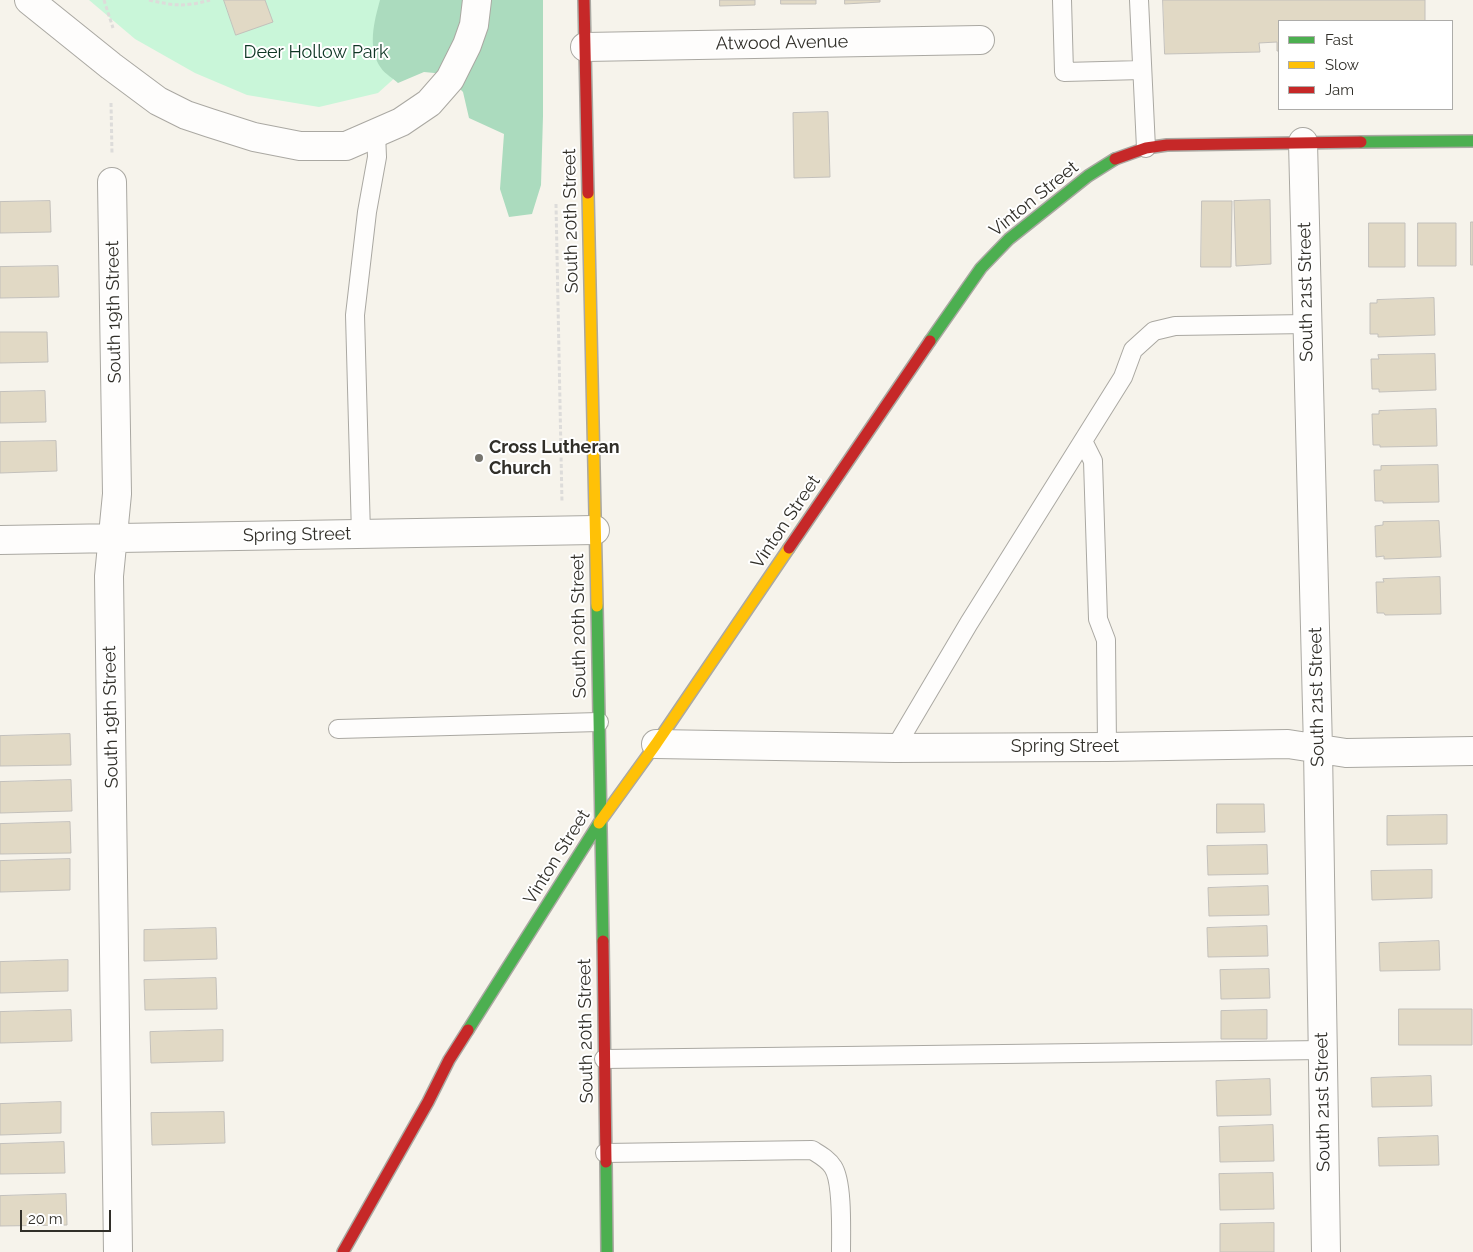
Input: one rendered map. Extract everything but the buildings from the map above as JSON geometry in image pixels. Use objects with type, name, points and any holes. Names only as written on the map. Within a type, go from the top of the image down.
[{"type":"main road","name":"South 20th Street","points":[[584,0],[601,819],[607,1252]]},
{"type":"main road","name":"Vinton Street","points":[[343,1252],[428,1102],[449,1060],[601,819],[656,744],[957,301],[981,268],[1009,239],[1088,176],[1118,157],[1146,148],[1302,142],[1473,140]]},
{"type":"street","points":[[30,0],[111,66],[158,101],[186,115],[254,137],[300,146],[346,146],[401,122],[430,103],[450,80],[467,45],[474,25],[477,0]]},
{"type":"street","name":"Atwood Avenue","points":[[585,47],[980,40]]},
{"type":"street","name":"South 21st Street","points":[[1302,142],[1318,749],[1326,1252]]},
{"type":"street","name":"South 19th Street","points":[[112,182],[117,494],[109,576],[118,1252]]},
{"type":"street","name":"Spring Street","points":[[0,540],[595,530]]},
{"type":"street","name":"Spring Street","points":[[656,744],[895,748],[1288,744],[1346,753],[1473,751]]},
{"type":"lane","points":[[1062,0],[1064,72],[1142,70]]},
{"type":"lane","points":[[1139,0],[1146,148]]},
{"type":"lane","points":[[361,534],[355,315],[367,212],[377,157],[376,133]]},
{"type":"lane","points":[[895,748],[969,622],[1123,377],[1133,350],[1154,331],[1175,326],[1307,324]]},
{"type":"lane","points":[[1083,441],[1093,461],[1098,619],[1106,640],[1107,747]]},
{"type":"lane","points":[[338,729],[599,722]]},
{"type":"lane","points":[[604,1059],[1323,1050]]},
{"type":"lane","points":[[606,1153],[812,1150],[826,1158],[834,1168],[838,1184],[841,1252]]},
{"type":"path","points":[[104,0],[115,33]]},
{"type":"path","points":[[149,0],[189,6],[210,0]]},
{"type":"path","points":[[111,66],[112,182]]},
{"type":"green space","name":"Deer Hollow Park","points":[[89,0],[439,0],[419,56],[378,93],[319,107],[247,95],[195,73],[135,39]]},
{"type":"green space","points":[[380,0],[543,0],[541,185],[532,214],[509,217],[500,189],[504,134],[469,118],[463,92],[445,74],[424,72],[398,83],[381,68],[374,52],[373,43],[374,26]]},
{"type":"traffic: fast","points":[[1361,142],[1473,141]]},
{"type":"traffic: fast","points":[[930,341],[981,268],[1009,239],[1088,176],[1115,159]]},
{"type":"traffic: fast","points":[[597,606],[603,941]]},
{"type":"traffic: fast","points":[[468,1030],[599,823]]},
{"type":"traffic: fast","points":[[606,1162],[607,1252]]},
{"type":"traffic: slow","points":[[588,193],[597,606]]},
{"type":"traffic: slow","points":[[599,823],[656,744],[789,548]]},
{"type":"traffic: jam","points":[[584,0],[588,193]]},
{"type":"traffic: jam","points":[[1115,159],[1146,148],[1167,145],[1361,142]]},
{"type":"traffic: jam","points":[[789,548],[930,341]]},
{"type":"traffic: jam","points":[[603,941],[606,1162]]},
{"type":"traffic: jam","points":[[343,1252],[428,1102],[449,1060],[468,1030]]},
{"type":"place","name":"Cross Lutheran Church","points":[[479,458]]}]
